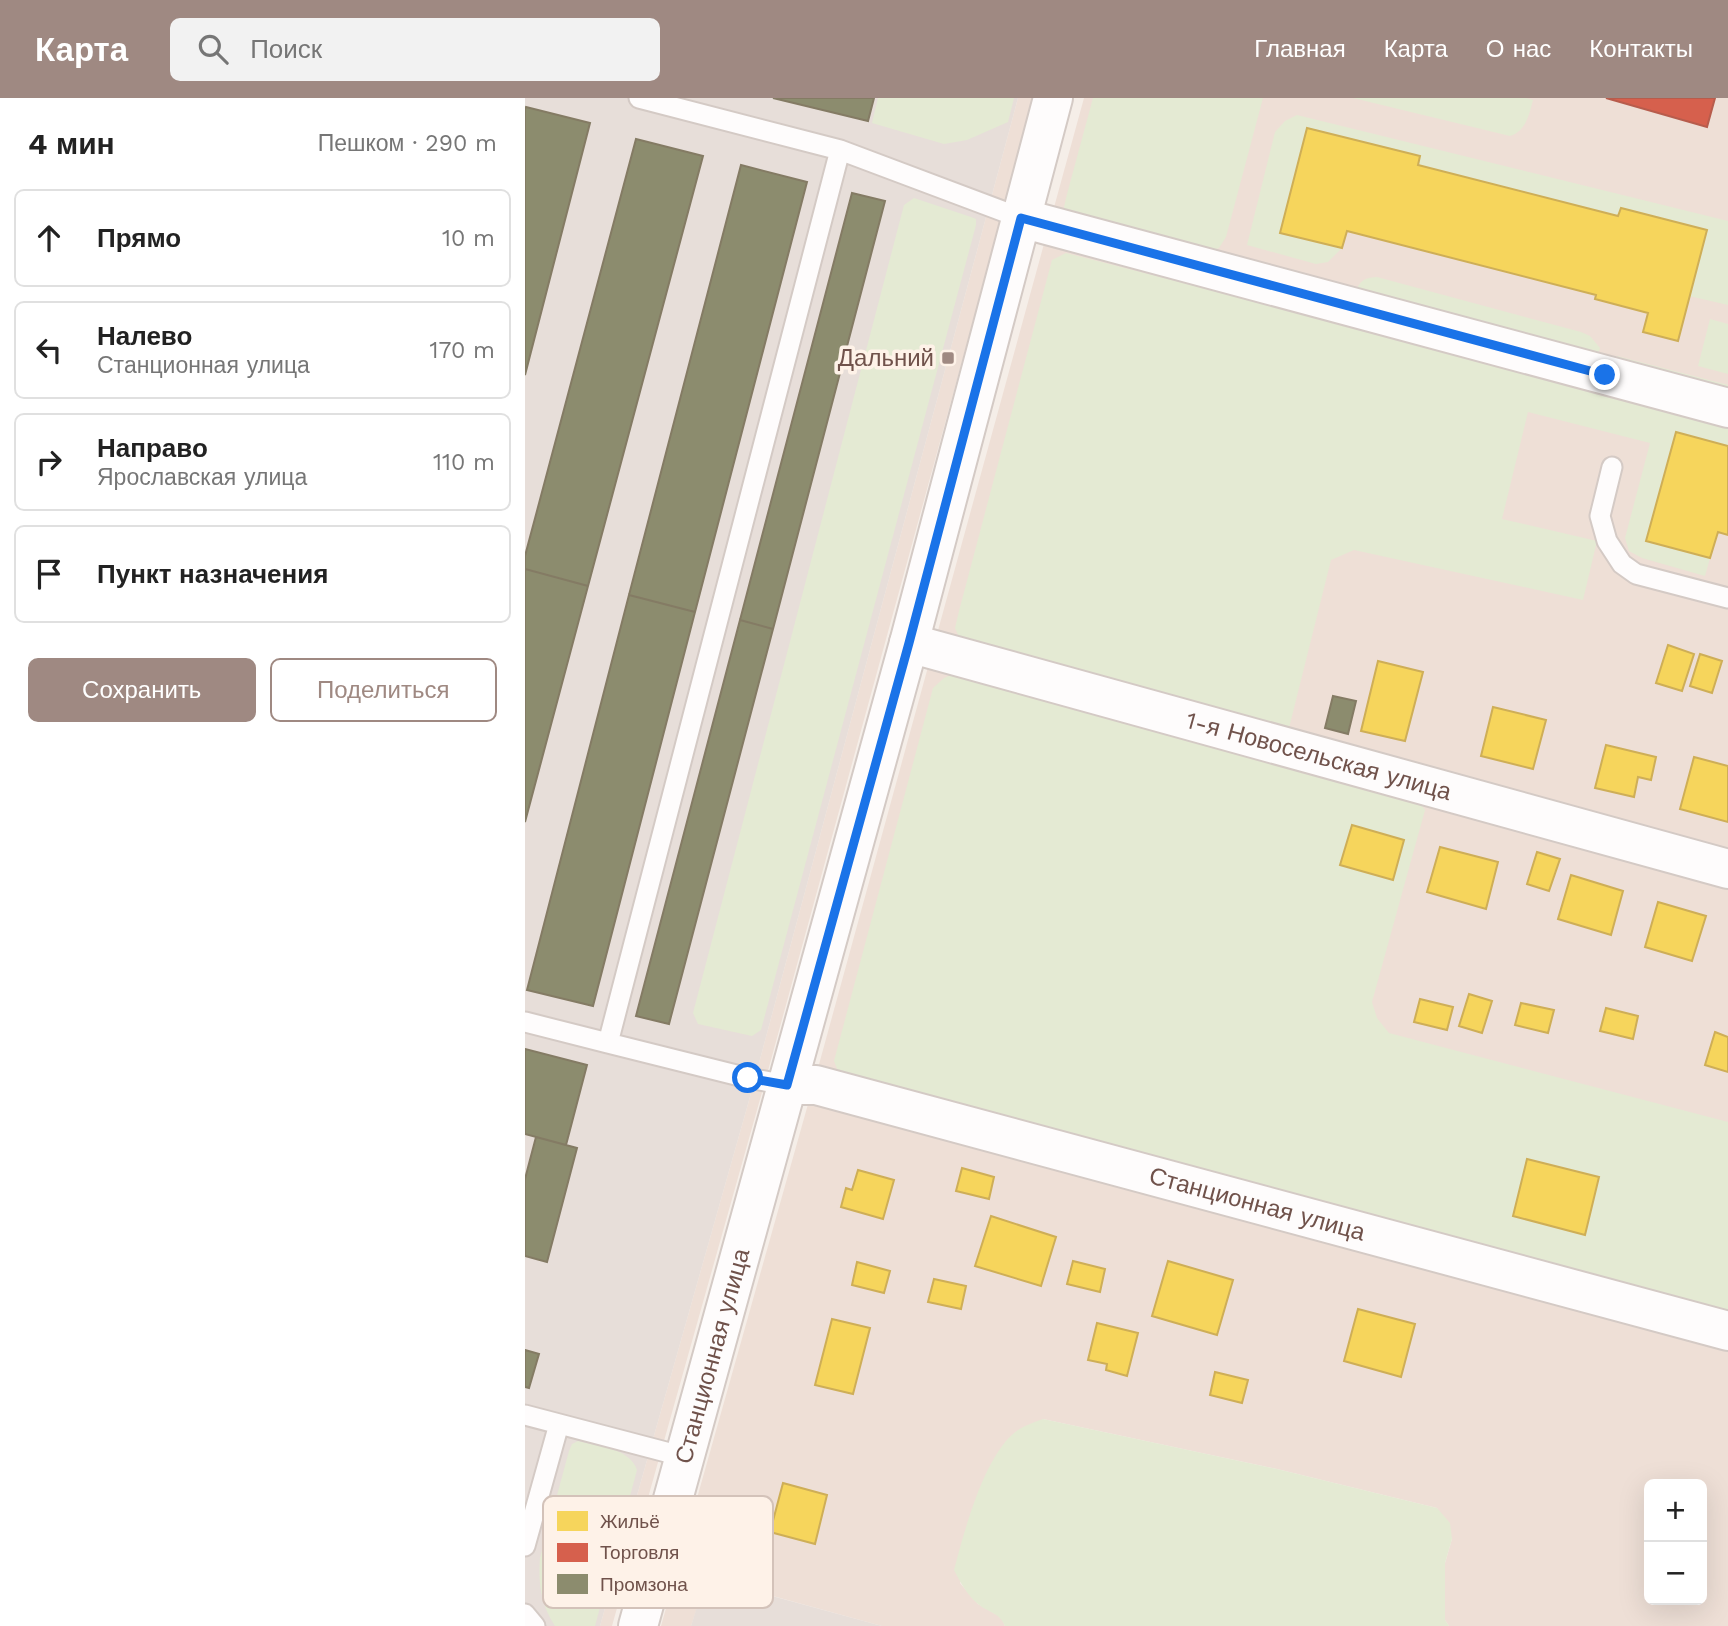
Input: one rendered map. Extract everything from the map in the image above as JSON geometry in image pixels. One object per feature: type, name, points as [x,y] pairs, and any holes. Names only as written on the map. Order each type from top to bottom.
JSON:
[{"type":"street","name":"Станционная улица","points":[[674,1496],[909,643],[1053,98]]},
{"type":"street","points":[[1021,218],[1728,408]]},
{"type":"street","name":"1-я Новосельская улица","points":[[909,643],[1728,869]]},
{"type":"street","name":"Станционная улица","points":[[787,1085],[814,1085],[1728,1331]]},
{"type":"street","name":"Станционная улица","points":[[638,1626],[643,1608]]},
{"type":"lane","points":[[639,98],[840,150],[1021,218]]},
{"type":"lane","points":[[608,1043],[840,150]]},
{"type":"lane","points":[[1612,467],[1599,516],[1607,541],[1622,564],[1636,574],[1728,598]]},
{"type":"lane","points":[[525,1022],[748,1078],[787,1085]]},
{"type":"lane","points":[[525,1415],[685,1457]]},
{"type":"lane","points":[[525,1546],[559,1424]]},
{"type":"lane","points":[[525,1614],[535,1626]]},
{"type":"shaded area","points":[[525,98],[1018,98],[748,1104],[637,1496],[543,1496],[543,1608],[605,1608],[600,1626],[525,1626]]},
{"type":"shaded area","points":[[1018,98],[1034,98],[766,1078],[649,1496],[637,1496],[748,1104]]},
{"type":"shaded area","points":[[1084,98],[1728,98],[1728,1626],[1449,1626],[1445,1620],[1445,1563],[1452,1539],[1437,1508],[1277,1469],[1043,1419],[960,1583],[978,1604],[1001,1617],[1005,1626],[882,1626],[773,1596],[773,1496],[698,1496]]},
{"type":"shaded area","points":[[773,1596],[882,1626],[691,1626],[697,1608],[773,1608]]},
{"type":"shaded area","points":[[605,1608],[617,1608],[612,1626],[600,1626]]},
{"type":"shaded area","points":[[666,1608],[697,1608],[691,1626],[661,1626]]},
{"type":"green space","points":[[878,98],[1014,98],[1008,122],[967,140],[944,144],[872,123]]},
{"type":"green space","points":[[1093,98],[1263,98],[1226,237],[1219,248],[1207,252],[1066,217],[1064,207]]},
{"type":"green space","points":[[1353,98],[1533,100],[1523,126],[1510,136]]},
{"type":"green space","points":[[1297,115],[1728,221],[1728,305],[1689,296],[1706,229],[1621,208],[1618,216],[1418,165],[1419,156],[1308,128],[1280,233],[1342,248],[1328,262],[1316,264],[1247,245],[1275,132],[1285,121]]},
{"type":"green space","points":[[914,198],[976,219],[976,225],[761,1030],[752,1036],[698,1024],[693,1013],[904,205]]},
{"type":"green space","points":[[1066,253],[1533,372],[1728,425],[1728,446],[1676,432],[1647,541],[1710,558],[1705,576],[1642,558],[1629,551],[1625,538],[1650,443],[1528,412],[1502,519],[1597,541],[1583,600],[1354,550],[1331,560],[1289,728],[962,644],[955,628],[1052,260]]},
{"type":"green space","points":[[1377,277],[1581,332],[1590,336],[1600,348],[1596,361],[1355,295],[1362,281]]},
{"type":"green space","points":[[1710,319],[1728,324],[1728,374],[1698,366]]},
{"type":"green space","points":[[1617,356],[1728,385],[1728,401],[1625,371]]},
{"type":"green space","points":[[958,672],[1419,802],[1425,810],[1372,1002],[1377,1018],[1389,1033],[1728,1122],[1728,1311],[846,1080],[839,1074],[834,1061],[933,688],[944,678]]},
{"type":"green space","points":[[1043,1419],[1277,1469],[1437,1508],[1450,1523],[1452,1539],[1445,1563],[1445,1620],[1449,1626],[1005,1626],[997,1615],[971,1597],[954,1570],[977,1494],[995,1456],[1018,1430]]},
{"type":"green space","points":[[578,1441],[620,1452],[627,1457],[637,1470],[630,1496],[557,1496],[572,1444]]},
{"type":"green space","points":[[543,1547],[543,1600],[541,1594],[540,1558]]},
{"type":"green space","points":[[600,1608],[595,1626],[555,1626],[546,1610]]},
{"type":"building: Жильё","points":[[1307,128],[1420,156],[1418,165],[1618,216],[1621,208],[1707,230],[1678,341],[1643,332],[1648,313],[1595,299],[1596,295],[1347,231],[1342,248],[1280,233]]},
{"type":"building: Жильё","points":[[1676,432],[1728,446],[1728,535],[1718,532],[1710,558],[1646,541]]},
{"type":"building: Жильё","points":[[1668,645],[1694,654],[1682,691],[1656,683]]},
{"type":"building: Жильё","points":[[1700,654],[1722,661],[1712,693],[1690,686]]},
{"type":"building: Жильё","points":[[1378,661],[1423,672],[1405,741],[1361,731]]},
{"type":"building: Жильё","points":[[1493,707],[1546,720],[1533,769],[1481,756]]},
{"type":"building: Жильё","points":[[1606,745],[1656,757],[1651,780],[1638,777],[1634,797],[1595,788]]},
{"type":"building: Жильё","points":[[1694,757],[1728,766],[1728,822],[1680,809]]},
{"type":"building: Жильё","points":[[1352,825],[1404,840],[1393,880],[1340,865]]},
{"type":"building: Жильё","points":[[1440,847],[1498,862],[1486,909],[1427,892]]},
{"type":"building: Жильё","points":[[1537,852],[1560,859],[1549,891],[1527,884]]},
{"type":"building: Жильё","points":[[1571,875],[1623,891],[1611,935],[1558,919]]},
{"type":"building: Жильё","points":[[1658,902],[1706,916],[1692,961],[1645,947]]},
{"type":"building: Жильё","points":[[1469,994],[1492,1001],[1482,1033],[1459,1026]]},
{"type":"building: Жильё","points":[[1420,999],[1453,1007],[1447,1030],[1414,1022]]},
{"type":"building: Жильё","points":[[1521,1003],[1554,1010],[1548,1033],[1515,1025]]},
{"type":"building: Жильё","points":[[1606,1008],[1638,1016],[1633,1039],[1600,1031]]},
{"type":"building: Жильё","points":[[1715,1032],[1728,1037],[1728,1072],[1705,1065]]},
{"type":"building: Жильё","points":[[1527,1159],[1599,1177],[1585,1235],[1513,1216]]},
{"type":"building: Жильё","points":[[962,1168],[994,1177],[989,1199],[956,1191]]},
{"type":"building: Жильё","points":[[858,1170],[894,1180],[883,1219],[841,1207],[846,1188],[852,1190]]},
{"type":"building: Жильё","points":[[991,1216],[1056,1237],[1041,1286],[975,1266]]},
{"type":"building: Жильё","points":[[1073,1261],[1105,1269],[1100,1292],[1067,1284]]},
{"type":"building: Жильё","points":[[1168,1261],[1233,1280],[1217,1335],[1152,1316]]},
{"type":"building: Жильё","points":[[857,1262],[890,1271],[884,1293],[852,1285]]},
{"type":"building: Жильё","points":[[934,1279],[966,1286],[961,1309],[928,1302]]},
{"type":"building: Жильё","points":[[1358,1309],[1415,1324],[1401,1377],[1344,1361]]},
{"type":"building: Жильё","points":[[832,1319],[870,1328],[853,1394],[815,1385]]},
{"type":"building: Жильё","points":[[1097,1323],[1138,1333],[1127,1376],[1106,1370],[1107,1364],[1088,1360]]},
{"type":"building: Жильё","points":[[1215,1372],[1248,1380],[1242,1403],[1210,1395]]},
{"type":"building: Жильё","points":[[783,1483],[827,1495],[815,1544],[773,1533],[773,1521]]},
{"type":"building: Торговля","points":[[1606,98],[1715,98],[1707,127]]},
{"type":"building: Промзона","points":[[773,98],[874,98],[868,121]]},
{"type":"building: Промзона","points":[[526,107],[590,123],[525,375],[525,109]]},
{"type":"building: Промзона","points":[[636,139],[703,156],[588,586],[525,569],[525,556]]},
{"type":"building: Промзона","points":[[741,165],[807,182],[695,612],[629,595]]},
{"type":"building: Промзона","points":[[852,193],[885,201],[773,629],[740,620]]},
{"type":"building: Промзона","points":[[525,569],[588,586],[525,822]]},
{"type":"building: Промзона","points":[[629,595],[695,612],[593,1006],[527,990]]},
{"type":"building: Промзона","points":[[740,620],[773,629],[669,1024],[636,1016]]},
{"type":"building: Промзона","points":[[1333,696],[1356,701],[1348,734],[1325,728]]},
{"type":"building: Промзона","points":[[525,1049],[587,1065],[566,1145],[525,1134]]},
{"type":"building: Промзона","points":[[536,1137],[577,1148],[547,1262],[525,1256],[525,1179]]},
{"type":"building: Промзона","points":[[525,1350],[539,1354],[529,1388],[525,1387]]},
{"type":"place","name":"Дальний","points":[[948,358]]},
{"type":"route","points":[[748,1078],[787,1085],[909,643],[1021,218],[1605,375]]}]
